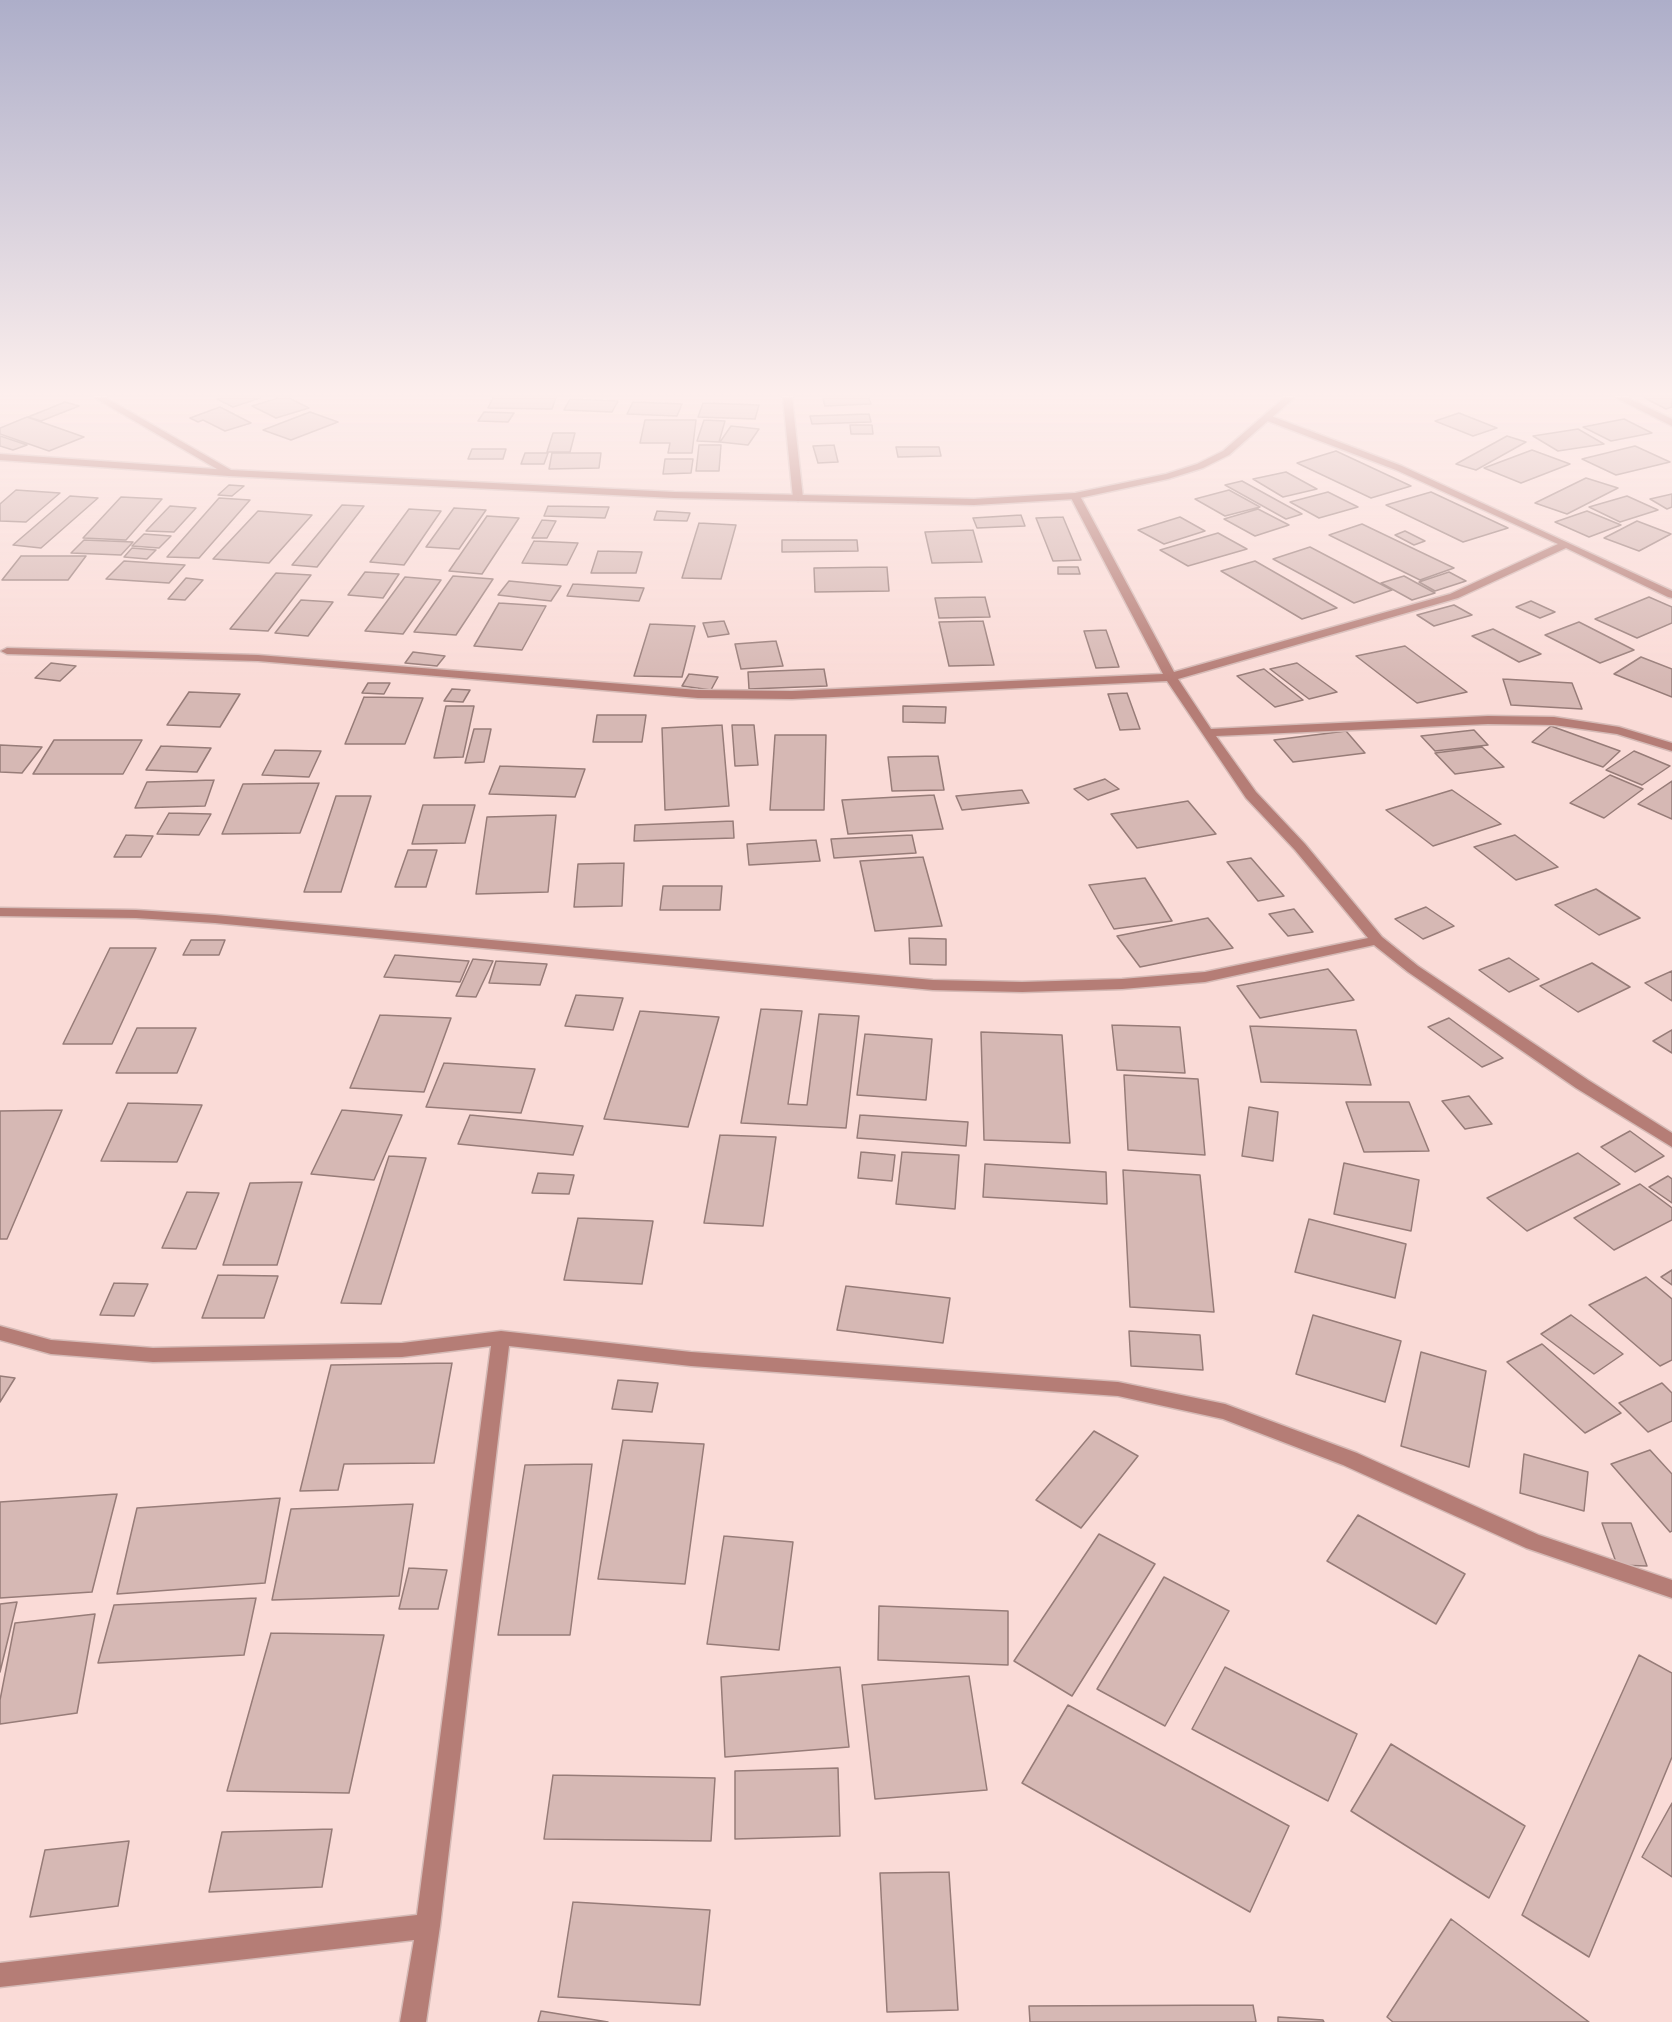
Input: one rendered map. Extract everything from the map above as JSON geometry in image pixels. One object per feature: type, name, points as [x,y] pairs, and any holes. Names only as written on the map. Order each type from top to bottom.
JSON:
[{"type":"street","points":[[621,492],[974,502],[1075,496],[1093,492]]},
{"type":"street","points":[[797,492],[798,498]]},
{"type":"street","points":[[1453,492],[1672,595]]},
{"type":"street","points":[[1075,496],[1171,677],[1207,733],[1251,795],[1300,847],[1377,940],[1413,969],[1582,1084],[1672,1141]]},
{"type":"street","points":[[7,651],[258,658],[698,694],[792,695],[1171,677],[1454,596],[1566,544]]},
{"type":"street","points":[[1207,733],[1488,720],[1554,721],[1619,731],[1672,747]]},
{"type":"street","points":[[0,912],[136,914],[215,919],[944,986],[1033,987],[1122,984],[1205,977],[1377,940]]},
{"type":"street","points":[[0,1334],[51,1347],[153,1355],[402,1350],[501,1338],[691,1359],[1118,1389],[1225,1412],[1350,1460],[1533,1542],[1672,1589]]},
{"type":"street","points":[[413,2022],[428,1926],[501,1338]]},
{"type":"street","points":[[0,1975],[428,1926]]},
{"type":"building","points":[[13,492],[60,493],[26,522],[0,521],[0,504]]},
{"type":"building","points":[[221,492],[236,492],[232,496],[218,495]]},
{"type":"building","points":[[1220,492],[1233,492],[1260,507],[1225,516],[1195,499]]},
{"type":"building","points":[[1238,492],[1263,492],[1302,514],[1286,519]]},
{"type":"building","points":[[1275,492],[1303,492],[1283,497]]},
{"type":"building","points":[[1329,492],[1358,507],[1319,518],[1290,502]]},
{"type":"building","points":[[1359,492],[1390,492],[1371,498]]},
{"type":"building","points":[[1432,492],[1508,528],[1463,542],[1386,505]]},
{"type":"building","points":[[1557,492],[1609,492],[1567,514],[1535,503]]},
{"type":"building","points":[[1672,494],[1672,507],[1667,509],[1650,499]]},
{"type":"building","points":[[70,496],[98,498],[41,548],[13,545]]},
{"type":"building","points":[[1627,496],[1658,510],[1620,522],[1589,507]]},
{"type":"building","points":[[121,497],[162,499],[126,540],[83,538]]},
{"type":"building","points":[[219,498],[250,500],[199,558],[167,557]]},
{"type":"building","points":[[342,505],[364,506],[317,567],[292,565]]},
{"type":"building","points":[[170,506],[196,508],[174,532],[146,531]]},
{"type":"building","points":[[548,506],[609,507],[605,518],[544,516]]},
{"type":"building","points":[[454,508],[486,510],[459,549],[426,547]]},
{"type":"building","points":[[409,509],[441,511],[404,565],[370,562]]},
{"type":"building","points":[[1258,509],[1289,525],[1255,536],[1224,519]]},
{"type":"building","points":[[258,511],[312,515],[269,563],[213,559]]},
{"type":"building","points":[[657,511],[690,513],[687,521],[654,520]]},
{"type":"building","points":[[1587,511],[1621,525],[1589,537],[1555,522]]},
{"type":"building","points":[[1021,515],[1025,526],[977,528],[973,518]]},
{"type":"building","points":[[487,516],[519,518],[482,574],[449,571]]},
{"type":"building","points":[[1063,517],[1081,560],[1053,561],[1036,518]]},
{"type":"building","points":[[1180,517],[1205,531],[1164,544],[1138,530]]},
{"type":"building","points":[[542,520],[556,521],[547,538],[532,538]]},
{"type":"building","points":[[1637,521],[1671,534],[1639,551],[1604,538]]},
{"type":"building","points":[[699,523],[736,525],[721,579],[682,578]]},
{"type":"building","points":[[1362,524],[1454,568],[1420,580],[1329,535]]},
{"type":"building","points":[[973,530],[982,562],[932,563],[925,532]]},
{"type":"building","points":[[1405,531],[1425,541],[1414,545],[1395,535]]},
{"type":"building","points":[[1218,533],[1247,549],[1188,566],[1160,550]]},
{"type":"building","points":[[144,534],[171,536],[159,548],[132,546]]},
{"type":"building","points":[[84,540],[133,542],[121,555],[71,553]]},
{"type":"building","points":[[782,540],[857,540],[858,551],[782,552]]},
{"type":"building","points":[[534,541],[578,543],[567,565],[522,563]]},
{"type":"building","points":[[1310,547],[1392,590],[1354,603],[1273,559]]},
{"type":"building","points":[[132,548],[156,550],[147,559],[124,557]]},
{"type":"building","points":[[598,551],[642,552],[636,573],[591,573]]},
{"type":"building","points":[[21,556],[86,556],[68,580],[2,580]]},
{"type":"building","points":[[124,561],[185,565],[169,583],[106,579]]},
{"type":"building","points":[[1255,561],[1337,608],[1302,619],[1221,571]]},
{"type":"building","points":[[887,567],[889,591],[815,592],[814,568]]},
{"type":"building","points":[[1058,567],[1078,567],[1080,574],[1058,574]]},
{"type":"building","points":[[365,572],[399,574],[383,598],[348,595]]},
{"type":"building","points":[[1449,572],[1466,581],[1435,591],[1419,582]]},
{"type":"building","points":[[276,573],[311,575],[268,631],[230,629]]},
{"type":"building","points":[[453,576],[493,579],[456,635],[414,632]]},
{"type":"building","points":[[1404,576],[1435,593],[1412,600],[1381,583]]},
{"type":"building","points":[[405,577],[441,580],[403,634],[365,631]]},
{"type":"building","points":[[186,578],[203,580],[185,600],[168,599]]},
{"type":"building","points":[[509,581],[561,586],[551,601],[498,595]]},
{"type":"building","points":[[573,584],[644,588],[639,601],[567,596]]},
{"type":"building","points":[[985,597],[990,617],[939,618],[935,598]]},
{"type":"building","points":[[1649,597],[1672,607],[1672,623],[1637,638],[1595,619]]},
{"type":"building","points":[[301,600],[333,602],[308,636],[275,633]]},
{"type":"building","points":[[1531,601],[1555,612],[1540,618],[1516,607]]},
{"type":"building","points":[[499,603],[546,606],[522,650],[474,646]]},
{"type":"building","points":[[1454,605],[1472,615],[1434,626],[1417,615]]},
{"type":"building","points":[[724,621],[729,634],[708,637],[703,623]]},
{"type":"building","points":[[983,621],[994,665],[949,666],[939,622]]},
{"type":"building","points":[[1579,622],[1634,650],[1600,663],[1545,635]]},
{"type":"building","points":[[650,624],[695,626],[682,677],[634,676]]},
{"type":"building","points":[[1493,629],[1541,654],[1519,662],[1472,636]]},
{"type":"building","points":[[1106,630],[1119,667],[1096,668],[1084,631]]},
{"type":"building","points":[[776,641],[783,666],[741,669],[735,644]]},
{"type":"building","points":[[1405,646],[1467,692],[1417,703],[1356,656]]},
{"type":"building","points":[[413,652],[445,656],[437,666],[405,663]]},
{"type":"building","points":[[1641,657],[1672,669],[1672,697],[1614,674]]},
{"type":"building","points":[[51,663],[76,666],[60,681],[35,678]]},
{"type":"building","points":[[1297,663],[1337,692],[1309,699],[1270,669]]},
{"type":"building","points":[[824,669],[827,686],[749,689],[748,672]]},
{"type":"building","points":[[1264,669],[1303,700],[1275,707],[1237,676]]},
{"type":"building","points":[[689,674],[718,677],[711,690],[682,686]]},
{"type":"building","points":[[1503,679],[1572,683],[1582,709],[1511,705]]},
{"type":"building","points":[[368,683],[390,683],[384,694],[362,693]]},
{"type":"building","points":[[452,689],[470,690],[463,702],[444,701]]},
{"type":"building","points":[[189,692],[240,694],[220,727],[167,725]]},
{"type":"building","points":[[1127,693],[1140,729],[1120,730],[1108,694]]},
{"type":"building","points":[[364,697],[423,698],[405,744],[345,744]]},
{"type":"building","points":[[446,706],[474,706],[463,757],[434,758]]},
{"type":"building","points":[[903,706],[946,707],[945,723],[903,722]]},
{"type":"building","points":[[597,715],[646,715],[642,742],[593,742]]},
{"type":"building","points":[[722,725],[729,806],[665,810],[662,728]]},
{"type":"building","points":[[732,725],[754,725],[758,765],[735,766]]},
{"type":"building","points":[[1551,726],[1620,751],[1603,767],[1532,742]]},
{"type":"building","points":[[474,729],[491,729],[484,762],[465,763]]},
{"type":"building","points":[[1474,730],[1488,745],[1435,751],[1421,736]]},
{"type":"building","points":[[1346,731],[1365,753],[1293,762],[1274,740]]},
{"type":"building","points":[[775,735],[826,735],[824,810],[770,810]]},
{"type":"building","points":[[54,740],[142,740],[123,774],[33,774]]},
{"type":"building","points":[[0,745],[42,747],[22,773],[0,772]]},
{"type":"building","points":[[161,746],[211,748],[197,772],[146,770]]},
{"type":"building","points":[[1482,747],[1504,767],[1455,774],[1435,753]]},
{"type":"building","points":[[275,750],[321,751],[309,777],[262,775]]},
{"type":"building","points":[[1634,751],[1670,766],[1642,785],[1606,770]]},
{"type":"building","points":[[938,756],[944,790],[892,791],[888,757]]},
{"type":"building","points":[[500,766],[585,769],[575,797],[489,794]]},
{"type":"building","points":[[1610,775],[1643,789],[1604,818],[1570,803]]},
{"type":"building","points":[[1105,779],[1119,789],[1088,800],[1074,789]]},
{"type":"building","points":[[214,780],[205,806],[135,808],[147,782]]},
{"type":"building","points":[[1672,781],[1672,819],[1638,804]]},
{"type":"building","points":[[319,783],[300,833],[222,834],[243,784]]},
{"type":"building","points":[[1022,790],[1029,803],[962,810],[956,796]]},
{"type":"building","points":[[1452,790],[1501,824],[1433,846],[1386,810]]},
{"type":"building","points":[[934,795],[943,829],[848,834],[842,800]]},
{"type":"building","points":[[336,796],[371,796],[341,892],[304,892]]},
{"type":"building","points":[[1188,801],[1216,834],[1137,848],[1111,814]]},
{"type":"building","points":[[423,805],[475,805],[465,843],[412,844]]},
{"type":"building","points":[[169,813],[211,814],[199,835],[157,834]]},
{"type":"building","points":[[556,815],[548,892],[476,894],[487,817]]},
{"type":"building","points":[[733,821],[734,838],[634,841],[635,825]]},
{"type":"building","points":[[126,835],[153,836],[141,857],[114,857]]},
{"type":"building","points":[[912,835],[916,853],[834,858],[831,839]]},
{"type":"building","points":[[1515,835],[1558,867],[1516,880],[1474,847]]},
{"type":"building","points":[[816,840],[820,861],[749,865],[747,844]]},
{"type":"building","points":[[408,850],[437,850],[426,887],[395,887]]},
{"type":"building","points":[[923,857],[942,926],[875,931],[860,861]]},
{"type":"building","points":[[1251,858],[1284,896],[1258,901],[1227,862]]},
{"type":"building","points":[[624,863],[622,906],[574,907],[578,864]]},
{"type":"building","points":[[1145,878],[1172,921],[1114,929],[1089,885]]},
{"type":"building","points":[[663,886],[722,886],[720,910],[660,910]]},
{"type":"building","points":[[1596,889],[1640,918],[1599,935],[1555,905]]},
{"type":"building","points":[[1426,907],[1454,926],[1423,939],[1395,919]]},
{"type":"building","points":[[1294,909],[1313,932],[1288,936],[1269,914]]},
{"type":"building","points":[[1208,918],[1233,948],[1140,967],[1117,936]]},
{"type":"building","points":[[909,938],[946,939],[946,965],[910,964]]},
{"type":"building","points":[[191,940],[225,940],[219,955],[183,955]]},
{"type":"building","points":[[110,948],[156,948],[112,1044],[63,1044]]},
{"type":"building","points":[[395,955],[469,961],[460,982],[384,977]]},
{"type":"building","points":[[1509,958],[1539,979],[1509,992],[1479,970]]},
{"type":"building","points":[[473,959],[493,961],[476,997],[456,996]]},
{"type":"building","points":[[496,961],[547,964],[540,985],[489,983]]},
{"type":"building","points":[[1592,963],[1630,987],[1578,1012],[1540,986]]},
{"type":"building","points":[[1328,969],[1354,1000],[1260,1018],[1237,986]]},
{"type":"building","points":[[1672,971],[1672,1001],[1645,983]]},
{"type":"building","points":[[576,995],[623,998],[613,1030],[565,1026]]},
{"type":"building","points":[[761,1009],[802,1011],[788,1104],[807,1105],[819,1014],[859,1016],[846,1128],[741,1123]]},
{"type":"building","points":[[640,1011],[719,1017],[688,1127],[604,1119]]},
{"type":"building","points":[[380,1015],[451,1018],[424,1092],[350,1088]]},
{"type":"building","points":[[1449,1018],[1503,1058],[1482,1067],[1428,1027]]},
{"type":"building","points":[[1112,1025],[1180,1027],[1185,1073],[1117,1070]]},
{"type":"building","points":[[1250,1026],[1356,1030],[1371,1085],[1261,1082]]},
{"type":"building","points":[[137,1028],[196,1028],[177,1073],[116,1073]]},
{"type":"building","points":[[1672,1030],[1672,1053],[1653,1041]]},
{"type":"building","points":[[981,1032],[1062,1035],[1070,1143],[984,1140]]},
{"type":"building","points":[[865,1034],[932,1039],[926,1100],[857,1095]]},
{"type":"building","points":[[444,1063],[535,1069],[521,1113],[426,1107]]},
{"type":"building","points":[[1124,1075],[1198,1079],[1205,1155],[1128,1150]]},
{"type":"building","points":[[1469,1096],[1492,1124],[1465,1129],[1442,1101]]},
{"type":"building","points":[[1346,1102],[1409,1102],[1429,1151],[1364,1152]]},
{"type":"building","points":[[128,1103],[202,1105],[177,1162],[101,1161]]},
{"type":"building","points":[[1249,1107],[1278,1112],[1273,1161],[1242,1156]]},
{"type":"building","points":[[62,1110],[7,1239],[0,1239],[0,1111]]},
{"type":"building","points":[[342,1110],[402,1115],[374,1180],[311,1174]]},
{"type":"building","points":[[470,1115],[583,1126],[573,1155],[458,1144]]},
{"type":"building","points":[[860,1115],[968,1122],[966,1146],[857,1138]]},
{"type":"building","points":[[1630,1131],[1664,1156],[1635,1172],[1601,1147]]},
{"type":"building","points":[[720,1135],[776,1137],[763,1226],[704,1223]]},
{"type":"building","points":[[861,1152],[895,1155],[892,1181],[858,1178]]},
{"type":"building","points":[[902,1152],[959,1155],[955,1209],[896,1204]]},
{"type":"building","points":[[1578,1153],[1620,1184],[1527,1231],[1487,1198]]},
{"type":"building","points":[[389,1156],[426,1158],[381,1304],[341,1303]]},
{"type":"building","points":[[1344,1163],[1419,1180],[1411,1231],[1334,1214]]},
{"type":"building","points":[[985,1164],[1106,1172],[1107,1204],[983,1197]]},
{"type":"building","points":[[1123,1170],[1200,1175],[1214,1312],[1130,1307]]},
{"type":"building","points":[[538,1173],[574,1175],[569,1194],[532,1193]]},
{"type":"building","points":[[1668,1176],[1672,1179],[1672,1203],[1649,1187]]},
{"type":"building","points":[[302,1182],[277,1265],[223,1265],[250,1183]]},
{"type":"building","points":[[1640,1184],[1672,1208],[1672,1220],[1614,1250],[1574,1218]]},
{"type":"building","points":[[187,1192],[219,1193],[196,1249],[162,1248]]},
{"type":"building","points":[[578,1218],[653,1221],[642,1284],[564,1280]]},
{"type":"building","points":[[1309,1219],[1406,1244],[1395,1298],[1295,1272]]},
{"type":"building","points":[[1672,1270],[1672,1285],[1661,1277]]},
{"type":"building","points":[[218,1275],[278,1276],[264,1318],[202,1318]]},
{"type":"building","points":[[1646,1277],[1672,1299],[1672,1360],[1660,1366],[1589,1305]]},
{"type":"building","points":[[114,1283],[148,1284],[134,1316],[100,1315]]},
{"type":"building","points":[[846,1286],[950,1298],[943,1343],[837,1330]]},
{"type":"building","points":[[1313,1315],[1401,1341],[1385,1402],[1296,1374]]},
{"type":"building","points":[[1571,1315],[1623,1354],[1594,1374],[1541,1334]]},
{"type":"building","points":[[1129,1331],[1200,1335],[1203,1370],[1131,1366]]},
{"type":"building","points":[[1542,1344],[1621,1413],[1585,1433],[1507,1362]]},
{"type":"building","points":[[1421,1352],[1486,1371],[1469,1467],[1401,1446]]},
{"type":"building","points":[[452,1363],[434,1463],[344,1464],[338,1490],[300,1491],[331,1365]]},
{"type":"building","points":[[0,1376],[15,1378],[0,1402]]},
{"type":"building","points":[[618,1380],[658,1383],[652,1412],[612,1409]]},
{"type":"building","points":[[1662,1383],[1672,1393],[1672,1421],[1648,1432],[1619,1403]]},
{"type":"building","points":[[1094,1431],[1138,1456],[1081,1528],[1036,1500]]},
{"type":"building","points":[[623,1440],[704,1444],[685,1584],[598,1579]]},
{"type":"building","points":[[1650,1450],[1672,1474],[1672,1531],[1670,1532],[1611,1464]]},
{"type":"building","points":[[1524,1454],[1588,1472],[1584,1511],[1520,1493]]},
{"type":"building","points":[[592,1464],[570,1635],[498,1635],[525,1465]]},
{"type":"building","points":[[117,1494],[92,1592],[0,1598],[0,1502]]},
{"type":"building","points":[[280,1498],[265,1583],[117,1594],[137,1508]]},
{"type":"building","points":[[413,1504],[399,1596],[272,1600],[291,1509]]},
{"type":"building","points":[[1358,1515],[1465,1574],[1436,1624],[1327,1561]]},
{"type":"building","points":[[1602,1523],[1631,1523],[1647,1566],[1617,1565]]},
{"type":"building","points":[[1099,1534],[1155,1564],[1072,1696],[1014,1661]]},
{"type":"building","points":[[724,1536],[793,1542],[779,1650],[707,1644]]},
{"type":"building","points":[[409,1568],[447,1570],[438,1609],[399,1609]]},
{"type":"building","points":[[1164,1577],[1229,1611],[1165,1726],[1097,1689]]},
{"type":"building","points":[[256,1598],[244,1655],[98,1663],[114,1605]]},
{"type":"building","points":[[17,1602],[0,1672],[0,1604]]},
{"type":"building","points":[[879,1606],[1008,1611],[1008,1665],[878,1660]]},
{"type":"building","points":[[95,1614],[77,1713],[0,1724],[0,1700],[15,1623]]},
{"type":"building","points":[[271,1633],[384,1635],[349,1793],[227,1791]]},
{"type":"building","points":[[1639,1655],[1672,1673],[1672,1757],[1589,1957],[1522,1915]]},
{"type":"building","points":[[840,1667],[849,1747],[725,1757],[721,1677]]},
{"type":"building","points":[[1225,1667],[1357,1734],[1328,1801],[1192,1729]]},
{"type":"building","points":[[969,1676],[987,1790],[875,1799],[862,1685]]},
{"type":"building","points":[[1068,1705],[1289,1826],[1250,1912],[1022,1783]]},
{"type":"building","points":[[1391,1744],[1525,1826],[1489,1898],[1351,1811]]},
{"type":"building","points":[[838,1768],[840,1836],[735,1839],[735,1771]]},
{"type":"building","points":[[553,1775],[715,1778],[711,1841],[544,1839]]},
{"type":"building","points":[[1672,1803],[1672,1877],[1642,1857]]},
{"type":"building","points":[[332,1829],[322,1887],[209,1892],[222,1832]]},
{"type":"building","points":[[129,1841],[118,1906],[30,1917],[45,1850]]},
{"type":"building","points":[[949,1872],[958,2010],[887,2012],[880,1873]]},
{"type":"building","points":[[573,1902],[710,1910],[700,2005],[558,1997]]},
{"type":"building","points":[[1451,1919],[1589,2022],[1393,2022],[1387,2017]]},
{"type":"building","points":[[1253,2005],[1256,2022],[1030,2022],[1029,2006]]},
{"type":"building","points":[[541,2011],[608,2022],[538,2022]]},
{"type":"building","points":[[1278,2017],[1323,2020],[1324,2022],[1278,2022]]}]
